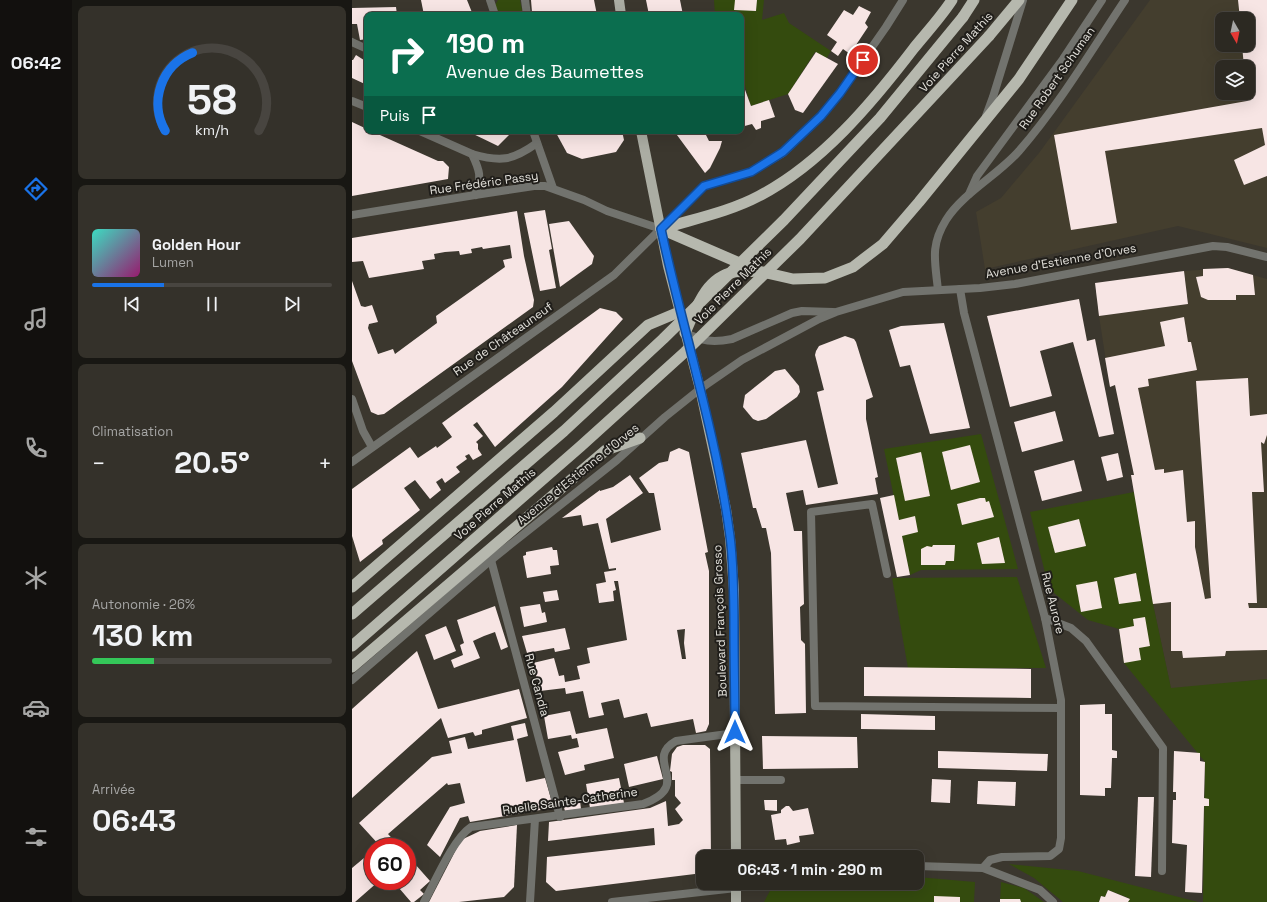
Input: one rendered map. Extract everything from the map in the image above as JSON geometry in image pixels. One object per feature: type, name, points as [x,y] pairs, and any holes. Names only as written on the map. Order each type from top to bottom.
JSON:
[{"type":"highway","points":[[661,229],[728,209],[758,197],[789,179],[810,163],[830,145],[890,79],[952,0]]},
{"type":"highway","name":"Voie Pierre Mathis","points":[[352,614],[564,430],[663,339],[784,220],[874,124],[962,17],[974,0]]},
{"type":"highway","name":"Voie Pierre Mathis","points":[[352,646],[563,462],[685,352],[800,239],[989,36],[1019,0]]},
{"type":"highway","points":[[661,229],[758,271],[793,279],[808,280],[825,278],[853,267],[883,244],[982,126],[1019,79],[1072,0]]},
{"type":"highway","points":[[685,333],[707,288],[718,278],[734,272],[758,271]]},
{"type":"highway","points":[[352,587],[554,412],[648,325],[679,312]]},
{"type":"highway","points":[[352,667],[606,450],[640,438]]},
{"type":"main road","points":[[619,0],[621,12]]},
{"type":"main road","name":"Boulevard François Grosso","points":[[642,134],[679,312],[700,389],[726,509],[730,538],[734,590],[736,850]]},
{"type":"main road","points":[[736,902],[737,890]]},
{"type":"street","points":[[490,0],[494,12]]},
{"type":"street","points":[[525,0],[527,12]]},
{"type":"street","name":"Rue de Châteauneuf","points":[[352,462],[614,275],[704,186],[751,172],[783,152],[801,136],[840,93],[903,0]]},
{"type":"street","points":[[982,126],[993,97],[1023,0]]},
{"type":"street","name":"Rue Robert Schuman","points":[[968,196],[977,176],[1063,59],[1102,0]]},
{"type":"street","name":"Rue Robert Schuman","points":[[938,290],[934,245],[947,219],[968,196],[1009,162],[1043,123],[1125,0]]},
{"type":"street","points":[[352,42],[364,48]]},
{"type":"street","points":[[352,101],[364,106]]},
{"type":"street","points":[[427,134],[472,154],[491,159],[507,160],[518,156],[537,144]]},
{"type":"street","points":[[534,134],[553,188]]},
{"type":"street","points":[[472,154],[480,174],[480,184],[475,195]]},
{"type":"street","name":"Rue Frédéric Passy","points":[[352,215],[534,186],[553,188],[607,211],[661,229]]},
{"type":"street","name":"Avenue d'Estienne d'Orves","points":[[352,680],[491,560],[617,460],[640,438],[700,389],[742,360],[836,312],[903,292],[960,289],[1022,282],[1213,246],[1227,247],[1267,257]]},
{"type":"street","name":"Rue Aurore","points":[[960,289],[964,314],[1045,618],[1061,708],[1062,838],[1058,849],[1050,856],[1002,857],[990,860],[983,868]]},
{"type":"street","name":"Avenue d'Estienne d'Orves","points":[[685,333],[704,341],[722,341],[732,339],[792,313],[802,311],[836,312]]},
{"type":"street","points":[[352,399],[363,431],[372,447]]},
{"type":"street","points":[[887,574],[872,504],[810,512],[815,706],[1061,708]]},
{"type":"street","name":"Rue Candia","points":[[491,560],[560,816]]},
{"type":"street","points":[[1045,618],[1071,628],[1086,641],[1163,748],[1162,871]]},
{"type":"street","name":"Ruelle Sainte-Catherine","points":[[424,902],[464,832],[471,827],[642,804],[654,800],[662,795],[667,786],[664,754],[668,746],[676,741],[735,732]]},
{"type":"street","points":[[735,780],[781,780]]},
{"type":"street","points":[[530,902],[535,819]]},
{"type":"street","points":[[924,866],[983,868],[1040,890],[1053,902]]},
{"type":"street","points":[[612,902],[701,890]]},
{"type":"shaded area","points":[[1150,0],[1267,0],[1267,248],[1178,226],[985,269],[976,212],[1001,198],[1039,153]]},
{"type":"shaded area","points":[[1228,268],[1267,279],[1267,679],[1171,689],[1153,604],[1131,475],[1134,475],[1115,385],[1110,387],[1099,316],[1188,304],[1184,271]]},
{"type":"green space","points":[[498,0],[520,0],[522,12],[498,12],[495,5]]},
{"type":"green space","points":[[714,0],[764,0],[762,20],[784,13],[789,23],[831,51],[826,59],[815,52],[788,94],[751,106],[744,82],[744,12],[715,12]]},
{"type":"green space","points":[[981,434],[1018,569],[921,570],[910,575],[884,449]]},
{"type":"green space","points":[[1134,492],[1153,604],[1171,688],[1267,679],[1267,902],[1203,902],[1205,762],[1124,663],[1119,629],[1088,620],[1049,589],[1030,512]]},
{"type":"green space","points":[[1017,577],[1046,668],[908,668],[892,578]]},
{"type":"green space","points":[[1009,864],[1078,871],[1198,902],[1128,902],[1129,898],[1108,890],[1105,897],[1101,896],[1099,902],[1063,902],[1034,878]]},
{"type":"green space","points":[[924,878],[975,882],[974,902],[764,902],[770,890],[924,890]]},
{"type":"green space","points":[[1001,882],[1024,888],[1044,902],[1000,902]]},
{"type":"building","points":[[421,0],[467,0],[472,12],[423,12]]},
{"type":"building","points":[[531,0],[594,0],[596,12],[545,11],[532,12]]},
{"type":"building","points":[[646,0],[680,0],[682,12],[648,12]]},
{"type":"building","points":[[735,0],[757,0],[756,11],[734,10]]},
{"type":"building","points":[[1238,0],[1267,0],[1267,176],[1244,185],[1234,160],[1265,145],[1262,128],[1105,151],[1117,223],[1071,230],[1054,135],[1247,100],[1255,100],[1255,60],[1243,60],[1243,52],[1255,52],[1255,12],[1239,12]]},
{"type":"building","points":[[859,6],[871,12],[865,23],[868,27],[850,54],[843,49],[838,56],[831,51],[837,42],[827,35],[844,10],[853,15]]},
{"type":"building","points":[[396,7],[397,12],[364,12],[364,39],[360,40],[357,24],[352,24],[352,8]]},
{"type":"building","points":[[816,52],[838,64],[803,113],[795,110],[788,94]]},
{"type":"building","points":[[356,55],[364,60],[364,84],[352,78],[353,60]]},
{"type":"building","points":[[744,87],[751,106],[769,100],[775,117],[761,121],[761,128],[756,130],[752,124],[744,126]]},
{"type":"building","points":[[352,122],[364,128],[364,134],[378,134],[438,161],[443,161],[449,167],[448,179],[352,196]]},
{"type":"building","points":[[473,134],[510,134],[498,146]]},
{"type":"building","points":[[557,134],[623,134],[624,140],[616,152],[582,159],[567,153]]},
{"type":"building","points":[[676,134],[706,134],[709,141],[722,141],[710,168],[705,173]]},
{"type":"building","points":[[545,210],[552,249],[549,250],[556,288],[540,291],[524,213]]},
{"type":"building","points":[[517,211],[524,256],[534,300],[533,307],[384,414],[378,415],[371,412],[352,361],[352,281],[361,306],[365,307],[372,305],[378,322],[369,324],[368,328],[378,354],[393,349],[395,354],[437,323],[436,316],[505,267],[503,260],[512,258],[510,245],[483,249],[482,247],[471,249],[472,253],[460,255],[459,251],[445,252],[434,254],[435,259],[422,261],[424,269],[369,278],[363,261],[352,262],[352,238]]},
{"type":"building","points":[[569,221],[594,256],[592,264],[560,287],[549,224]]},
{"type":"building","points":[[1228,268],[1253,275],[1255,295],[1236,295],[1236,300],[1208,300],[1201,297],[1196,277],[1203,276],[1203,269]]},
{"type":"building","points":[[1184,271],[1188,304],[1099,316],[1095,283]]},
{"type":"building","points":[[1079,299],[1087,341],[1095,339],[1114,434],[1099,437],[1073,342],[1040,351],[1052,396],[1010,407],[987,316]]},
{"type":"building","points":[[600,308],[616,312],[623,319],[562,387],[495,447],[477,422],[473,425],[483,436],[476,442],[482,455],[473,460],[469,454],[465,456],[467,459],[456,467],[460,472],[445,483],[442,478],[436,482],[441,490],[430,499],[415,480],[404,488],[420,510],[382,540],[383,544],[360,562],[352,536],[352,489],[410,447],[418,458],[436,446],[437,448],[452,437],[442,423]]},
{"type":"building","points":[[1184,317],[1188,342],[1191,342],[1197,370],[1148,379],[1149,386],[1138,388],[1155,470],[1164,469],[1164,473],[1183,470],[1187,522],[1195,521],[1195,547],[1205,599],[1211,598],[1196,381],[1248,378],[1250,416],[1267,414],[1267,435],[1264,444],[1261,442],[1264,492],[1252,492],[1257,603],[1248,603],[1249,608],[1267,608],[1267,650],[1226,651],[1225,656],[1183,658],[1182,651],[1171,651],[1171,602],[1153,604],[1131,475],[1134,475],[1115,385],[1110,387],[1105,358],[1165,346],[1160,322]]},
{"type":"building","points":[[944,323],[970,428],[930,434],[910,365],[900,367],[889,330],[901,326]]},
{"type":"building","points":[[845,336],[854,339],[856,342],[873,397],[866,400],[866,419],[878,477],[875,478],[878,494],[806,505],[803,490],[786,493],[794,531],[802,531],[804,604],[800,607],[801,640],[805,644],[806,713],[775,714],[771,553],[766,528],[762,528],[756,508],[753,508],[741,453],[806,440],[818,488],[838,484],[817,392],[824,390],[815,355],[819,346]]},
{"type":"building","points":[[785,369],[799,386],[800,392],[797,397],[766,419],[758,421],[753,419],[743,407],[745,395],[775,371]]},
{"type":"building","points":[[1055,411],[1063,441],[1022,452],[1014,422]]},
{"type":"building","points":[[970,445],[980,482],[951,490],[942,452]]},
{"type":"building","points":[[679,448],[689,452],[708,552],[705,553],[709,571],[709,724],[706,731],[696,733],[693,719],[651,727],[647,713],[624,718],[619,699],[601,703],[604,715],[589,718],[583,691],[566,694],[565,688],[540,691],[533,663],[554,658],[559,676],[564,675],[565,682],[580,679],[577,666],[590,663],[587,648],[627,640],[618,581],[614,581],[616,590],[613,591],[614,601],[599,603],[596,584],[606,582],[604,572],[616,570],[616,568],[609,569],[598,523],[583,526],[581,515],[562,518],[600,490],[613,487],[630,475],[643,493],[606,519],[611,543],[661,530],[654,493],[649,493],[639,478],[659,463],[668,461],[670,452]],"holes":[[[685,629],[684,643],[686,659],[682,659],[677,630]]]},
{"type":"building","points":[[921,452],[930,496],[905,501],[896,458]]},
{"type":"building","points":[[1118,453],[1123,477],[1107,481],[1101,457]]},
{"type":"building","points":[[1074,460],[1082,491],[1042,501],[1034,471]]},
{"type":"building","points":[[894,495],[899,520],[915,516],[918,532],[902,536],[910,575],[897,577],[880,498]]},
{"type":"building","points":[[985,498],[986,502],[989,501],[994,517],[962,525],[957,504]]},
{"type":"building","points":[[1079,519],[1086,546],[1055,553],[1048,527]]},
{"type":"building","points":[[999,537],[1005,563],[982,564],[977,543]]},
{"type":"building","points":[[933,545],[955,545],[954,561],[946,561],[945,565],[921,565],[921,549],[927,546],[932,547]]},
{"type":"building","points":[[552,547],[553,550],[557,550],[559,565],[550,566],[551,574],[527,578],[523,556],[526,555],[526,552]]},
{"type":"building","points":[[1136,573],[1141,601],[1119,604],[1114,578]]},
{"type":"building","points":[[1097,581],[1102,608],[1081,612],[1076,585]]},
{"type":"building","points":[[557,590],[559,600],[545,602],[543,592]]},
{"type":"building","points":[[540,604],[542,613],[545,612],[547,622],[524,627],[520,607]]},
{"type":"building","points":[[495,606],[508,647],[501,650],[495,632],[484,636],[473,641],[480,658],[454,668],[451,660],[463,655],[460,645],[464,643],[457,620]]},
{"type":"building","points":[[1145,617],[1150,646],[1139,648],[1141,660],[1124,663],[1119,629],[1134,626],[1133,619]]},
{"type":"building","points":[[446,626],[456,651],[434,660],[425,635]]},
{"type":"building","points":[[565,628],[570,649],[555,652],[554,648],[527,653],[522,636]]},
{"type":"building","points":[[417,651],[438,709],[519,689],[527,718],[482,730],[482,734],[475,736],[473,732],[448,738],[441,718],[352,798],[352,709]]},
{"type":"building","points":[[864,667],[1031,669],[1031,698],[864,696]]},
{"type":"building","points":[[1105,704],[1105,714],[1112,714],[1112,750],[1117,751],[1117,758],[1112,758],[1111,788],[1105,788],[1105,796],[1080,795],[1080,705]]},
{"type":"building","points":[[570,711],[576,734],[607,728],[614,758],[584,765],[585,770],[565,775],[558,752],[579,747],[577,738],[572,739],[571,735],[548,739],[544,716]]},
{"type":"building","points":[[861,714],[935,716],[935,730],[861,729]]},
{"type":"building","points":[[525,723],[528,736],[517,739],[526,782],[545,778],[553,806],[552,808],[470,822],[468,816],[460,818],[440,857],[427,845],[450,807],[465,803],[460,783],[448,785],[447,783],[388,834],[392,838],[373,838],[359,823],[432,757],[452,753],[449,741],[465,737],[468,749],[514,740],[511,726]]},
{"type":"building","points":[[762,736],[857,737],[858,768],[763,769]]},
{"type":"building","points":[[683,745],[705,745],[710,749],[711,850],[696,850],[696,874],[556,891],[546,882],[547,857],[655,845],[654,828],[548,841],[549,822],[650,808],[666,801],[668,826],[679,824],[683,820],[675,809],[681,803],[675,796],[675,780],[672,780],[672,772],[670,771],[672,754],[677,747]]},
{"type":"building","points":[[938,751],[1048,754],[1047,771],[938,768]]},
{"type":"building","points":[[1174,751],[1200,753],[1200,761],[1205,762],[1204,798],[1209,799],[1209,806],[1204,806],[1202,893],[1185,892],[1187,845],[1172,843],[1173,800],[1176,800],[1176,792],[1173,792]]},
{"type":"building","points":[[657,756],[663,779],[629,787],[624,764]]},
{"type":"building","points":[[619,778],[624,803],[590,808],[586,784]]},
{"type":"building","points":[[932,779],[951,780],[950,803],[931,802]]},
{"type":"building","points":[[978,781],[1016,782],[1015,806],[977,804]]},
{"type":"building","points":[[1138,797],[1154,797],[1151,877],[1135,876]]},
{"type":"building","points":[[764,800],[777,800],[777,811],[765,810]]},
{"type":"building","points":[[562,801],[580,801],[581,809],[565,811]]},
{"type":"building","points":[[786,806],[789,806],[793,811],[808,808],[814,834],[799,836],[800,842],[787,845],[786,839],[775,840],[771,815],[781,813],[781,810]]},
{"type":"building","points":[[517,825],[514,887],[504,897],[459,902],[429,902],[461,840],[480,831]]},
{"type":"building","points":[[364,858],[364,890],[369,890],[355,902],[352,902],[352,868]]},
{"type":"building","points":[[416,865],[430,881],[420,890],[424,894],[414,902],[411,902],[401,890],[416,890]]},
{"type":"building","points":[[1108,890],[1130,899],[1128,902],[1099,902],[1101,896],[1105,897]]},
{"type":"building","points":[[934,896],[960,897],[960,902],[934,902]]},
{"type":"building","points":[[1000,899],[1020,899],[1021,902],[1000,902]]},
{"type":"route","points":[[735,732],[734,590],[726,509],[700,389],[668,266],[661,229],[704,186],[733,179],[751,172],[783,152],[821,116],[840,93],[863,60]]}]
